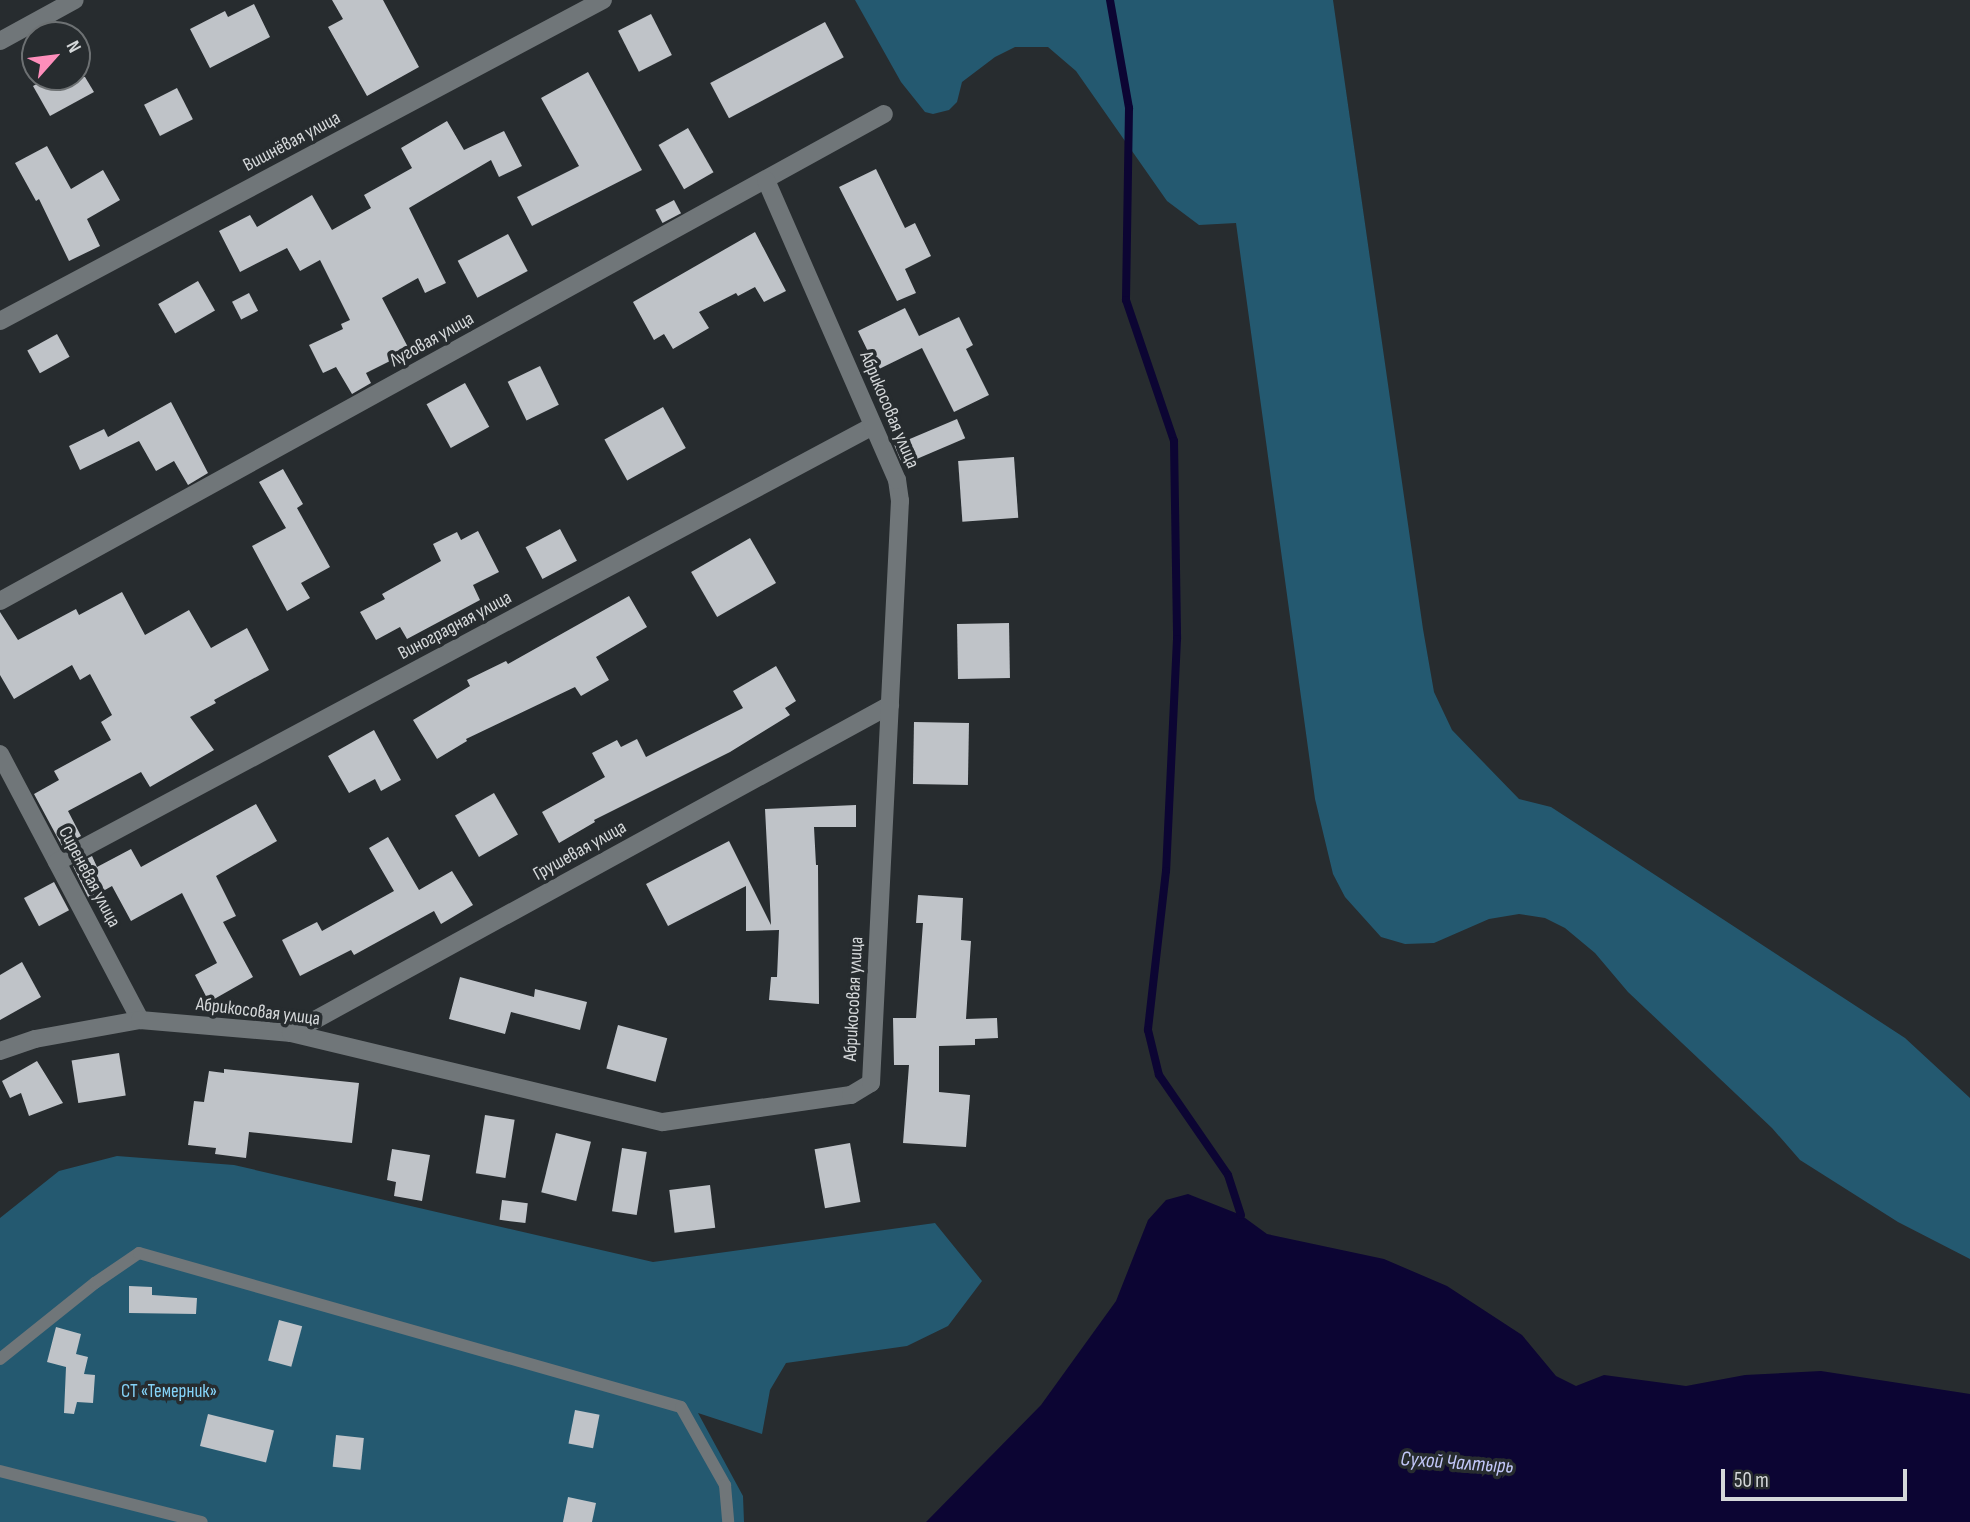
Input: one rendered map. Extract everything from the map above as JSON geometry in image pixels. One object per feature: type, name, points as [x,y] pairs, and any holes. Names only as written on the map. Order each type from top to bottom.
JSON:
[{"type":"street","points":[[0,41],[75,0]]},
{"type":"street","name":"Вишнёвая улица","points":[[0,321],[603,0]]},
{"type":"street","name":"Луговая улица","points":[[0,601],[884,114]]},
{"type":"street","name":"Абрикосовая улица","points":[[0,1051],[35,1038],[140,1020],[291,1033],[663,1122],[851,1096],[870,1083],[900,501],[897,480],[766,180]]},
{"type":"street","name":"Виноградная улица","points":[[57,862],[873,426]]},
{"type":"street","name":"Грушевая улица","points":[[291,1033],[890,705]]},
{"type":"street","name":"Сиреневая улица","points":[[0,754],[140,1020]]},
{"type":"lane","points":[[0,1359],[95,1283],[139,1253],[681,1408],[725,1485],[728,1522]]},
{"type":"lane","points":[[0,1471],[202,1522]]},
{"type":"green space","points":[[855,0],[1333,0],[1423,629],[1434,692],[1452,730],[1519,799],[1551,807],[1905,1038],[1970,1098],[1970,1259],[1898,1222],[1800,1160],[1772,1128],[1628,992],[1595,953],[1565,928],[1545,918],[1519,914],[1489,919],[1434,943],[1405,944],[1381,937],[1345,897],[1333,874],[1315,799],[1236,223],[1199,225],[1167,201],[1076,71],[1048,47],[1015,47],[995,57],[962,82],[957,102],[949,110],[933,114],[925,112],[901,82]]},
{"type":"green space","name":"СТ «Темерник»","points":[[117,1156],[234,1165],[653,1262],[935,1223],[982,1281],[948,1326],[907,1346],[786,1363],[770,1390],[762,1434],[698,1413],[743,1496],[744,1522],[0,1522],[0,1218],[59,1171]]},
{"type":"water","name":"Сухой Чалтырь","points":[[1188,1194],[1241,1215],[1267,1234],[1384,1259],[1447,1286],[1522,1335],[1556,1376],[1576,1386],[1604,1375],[1686,1386],[1745,1375],[1821,1371],[1970,1394],[1970,1522],[926,1522],[1041,1405],[1116,1301],[1148,1220],[1166,1200]]},
{"type":"building","points":[[332,0],[383,0],[419,67],[367,96],[328,27],[343,19]]},
{"type":"building","points":[[254,4],[270,37],[210,68],[190,29],[225,11],[228,17]]},
{"type":"building","points":[[651,14],[672,55],[639,72],[618,31]]},
{"type":"building","points":[[825,22],[844,57],[729,118],[710,83]]},
{"type":"building","points":[[588,72],[642,170],[532,226],[517,197],[579,166],[541,98]]},
{"type":"building","points":[[91,87],[94,92],[50,116],[36,91],[91,91]]},
{"type":"building","points":[[177,88],[193,119],[160,136],[144,105]]},
{"type":"building","points":[[447,121],[464,150],[504,131],[522,166],[499,177],[491,160],[409,208],[446,283],[425,293],[418,278],[382,298],[410,351],[366,373],[371,383],[352,394],[336,367],[323,373],[309,345],[343,329],[341,324],[350,320],[320,260],[300,271],[287,248],[240,272],[219,231],[250,215],[257,227],[312,195],[332,230],[371,208],[364,195],[412,168],[401,148]]},
{"type":"building","points":[[688,128],[714,172],[684,189],[659,145]]},
{"type":"building","points":[[47,146],[71,189],[103,170],[120,200],[87,219],[100,246],[69,261],[39,199],[36,201],[15,163]]},
{"type":"building","points":[[876,169],[905,228],[915,223],[931,256],[905,269],[916,293],[897,301],[839,187]]},
{"type":"building","points":[[674,200],[681,213],[663,223],[655,210]]},
{"type":"building","points":[[755,232],[786,291],[764,302],[755,287],[738,296],[736,293],[699,312],[709,328],[673,349],[664,334],[654,340],[633,302]]},
{"type":"building","points":[[508,234],[528,271],[477,298],[458,261]]},
{"type":"building","points":[[198,281],[215,310],[175,333],[158,304]]},
{"type":"building","points":[[249,293],[258,311],[241,319],[232,302]]},
{"type":"building","points":[[905,308],[919,336],[959,317],[973,345],[966,349],[989,395],[954,412],[922,348],[877,370],[858,331]]},
{"type":"building","points":[[57,334],[70,357],[40,373],[27,350]]},
{"type":"building","points":[[540,366],[559,405],[526,420],[508,382]]},
{"type":"building","points":[[465,383],[489,427],[451,448],[427,404]]},
{"type":"building","points":[[171,402],[208,473],[188,485],[174,461],[156,471],[139,441],[80,470],[69,446],[104,429],[108,437]]},
{"type":"building","points":[[663,407],[686,448],[627,481],[604,439]]},
{"type":"building","points":[[957,419],[965,438],[903,465],[894,446]]},
{"type":"building","points":[[1014,457],[1018,518],[962,522],[958,461]]},
{"type":"building","points":[[283,469],[303,504],[297,508],[330,567],[301,583],[310,598],[287,611],[252,546],[286,528],[259,482]]},
{"type":"building","points":[[560,529],[577,561],[542,579],[526,547]]},
{"type":"building","points":[[478,531],[499,572],[473,585],[480,600],[407,639],[400,627],[376,640],[360,612],[385,599],[382,594],[441,561],[433,544],[457,532],[461,540]]},
{"type":"building","points":[[750,538],[776,583],[717,617],[691,572]]},
{"type":"building","points":[[122,592],[145,635],[189,610],[211,648],[247,628],[269,670],[214,700],[216,703],[190,717],[214,750],[150,787],[141,772],[68,811],[81,836],[62,846],[34,794],[59,780],[54,771],[111,740],[101,722],[112,715],[90,674],[80,680],[72,665],[14,699],[0,675],[0,612],[18,640],[76,609],[79,615]]},
{"type":"building","points":[[629,596],[647,627],[596,657],[609,680],[581,696],[575,687],[466,739],[467,741],[437,759],[413,720],[470,686],[467,680],[506,661],[508,664]]},
{"type":"building","points":[[1009,623],[1010,678],[958,679],[957,624]]},
{"type":"building","points":[[776,666],[796,701],[785,708],[790,715],[730,752],[594,820],[595,822],[559,843],[542,812],[605,777],[592,753],[617,740],[621,747],[637,739],[646,757],[743,708],[733,691]]},
{"type":"building","points":[[914,722],[969,723],[968,785],[913,784]]},
{"type":"building","points":[[374,730],[401,780],[381,791],[375,779],[349,793],[328,756]]},
{"type":"building","points":[[494,793],[518,835],[479,857],[455,816]]},
{"type":"building","points":[[256,804],[277,841],[216,876],[236,916],[223,922],[253,977],[209,1002],[195,975],[217,963],[182,893],[131,921],[112,886],[89,899],[73,866],[92,856],[97,867],[131,849],[141,867]]},
{"type":"building","points":[[856,805],[856,827],[814,827],[818,865],[819,1004],[769,1000],[771,977],[777,977],[779,930],[746,931],[746,886],[668,926],[646,884],[729,841],[771,925],[765,809]]},
{"type":"building","points":[[388,837],[419,890],[452,871],[473,905],[441,924],[434,911],[354,955],[351,950],[300,976],[282,940],[317,922],[322,931],[394,891],[369,848]]},
{"type":"building","points":[[54,882],[69,910],[39,926],[24,898]]},
{"type":"building","points":[[918,895],[963,898],[961,940],[971,941],[966,1019],[997,1018],[998,1038],[975,1039],[975,1045],[939,1046],[939,1092],[970,1095],[966,1147],[903,1143],[909,1065],[894,1065],[893,1018],[916,1018],[923,923],[916,923]]},
{"type":"building","points":[[22,962],[41,997],[0,1020],[0,975]]},
{"type":"building","points":[[460,977],[534,997],[535,989],[587,1002],[580,1030],[511,1012],[505,1034],[449,1019]]},
{"type":"building","points":[[618,1025],[667,1038],[656,1082],[606,1068]]},
{"type":"building","points":[[119,1053],[126,1095],[78,1103],[72,1061]]},
{"type":"building","points":[[37,1061],[63,1103],[29,1116],[21,1093],[10,1098],[2,1081]]},
{"type":"building","points":[[224,1069],[359,1083],[352,1143],[249,1132],[246,1158],[215,1154],[216,1148],[188,1145],[194,1101],[204,1102],[209,1071],[224,1073]]},
{"type":"building","points":[[485,1115],[515,1120],[505,1178],[476,1173]]},
{"type":"building","points":[[556,1133],[591,1142],[576,1201],[541,1192]]},
{"type":"building","points":[[850,1143],[860,1202],[825,1208],[815,1149]]},
{"type":"building","points":[[622,1148],[647,1152],[637,1215],[612,1211]]},
{"type":"building","points":[[392,1149],[430,1155],[422,1201],[394,1196],[396,1182],[387,1180]]},
{"type":"building","points":[[710,1185],[715,1228],[675,1233],[669,1190]]},
{"type":"building","points":[[502,1200],[528,1203],[525,1223],[500,1220]]},
{"type":"building","points":[[129,1286],[152,1287],[152,1295],[197,1298],[196,1314],[129,1313]]},
{"type":"building","points":[[279,1320],[302,1326],[291,1367],[268,1361]]},
{"type":"building","points":[[56,1327],[81,1334],[76,1354],[88,1357],[84,1374],[95,1375],[93,1403],[77,1402],[74,1414],[64,1413],[66,1367],[47,1362]]},
{"type":"building","points":[[575,1410],[600,1415],[593,1448],[569,1443]]},
{"type":"building","points":[[208,1414],[274,1430],[266,1462],[200,1446]]},
{"type":"building","points":[[336,1435],[364,1438],[361,1470],[333,1467]]},
{"type":"building","points":[[568,1497],[596,1503],[592,1522],[563,1522]]},
{"type":"waterway","points":[[1110,0],[1129,108],[1126,300],[1174,441],[1177,639],[1166,871],[1148,1030],[1159,1075],[1228,1175],[1241,1215]]}]
